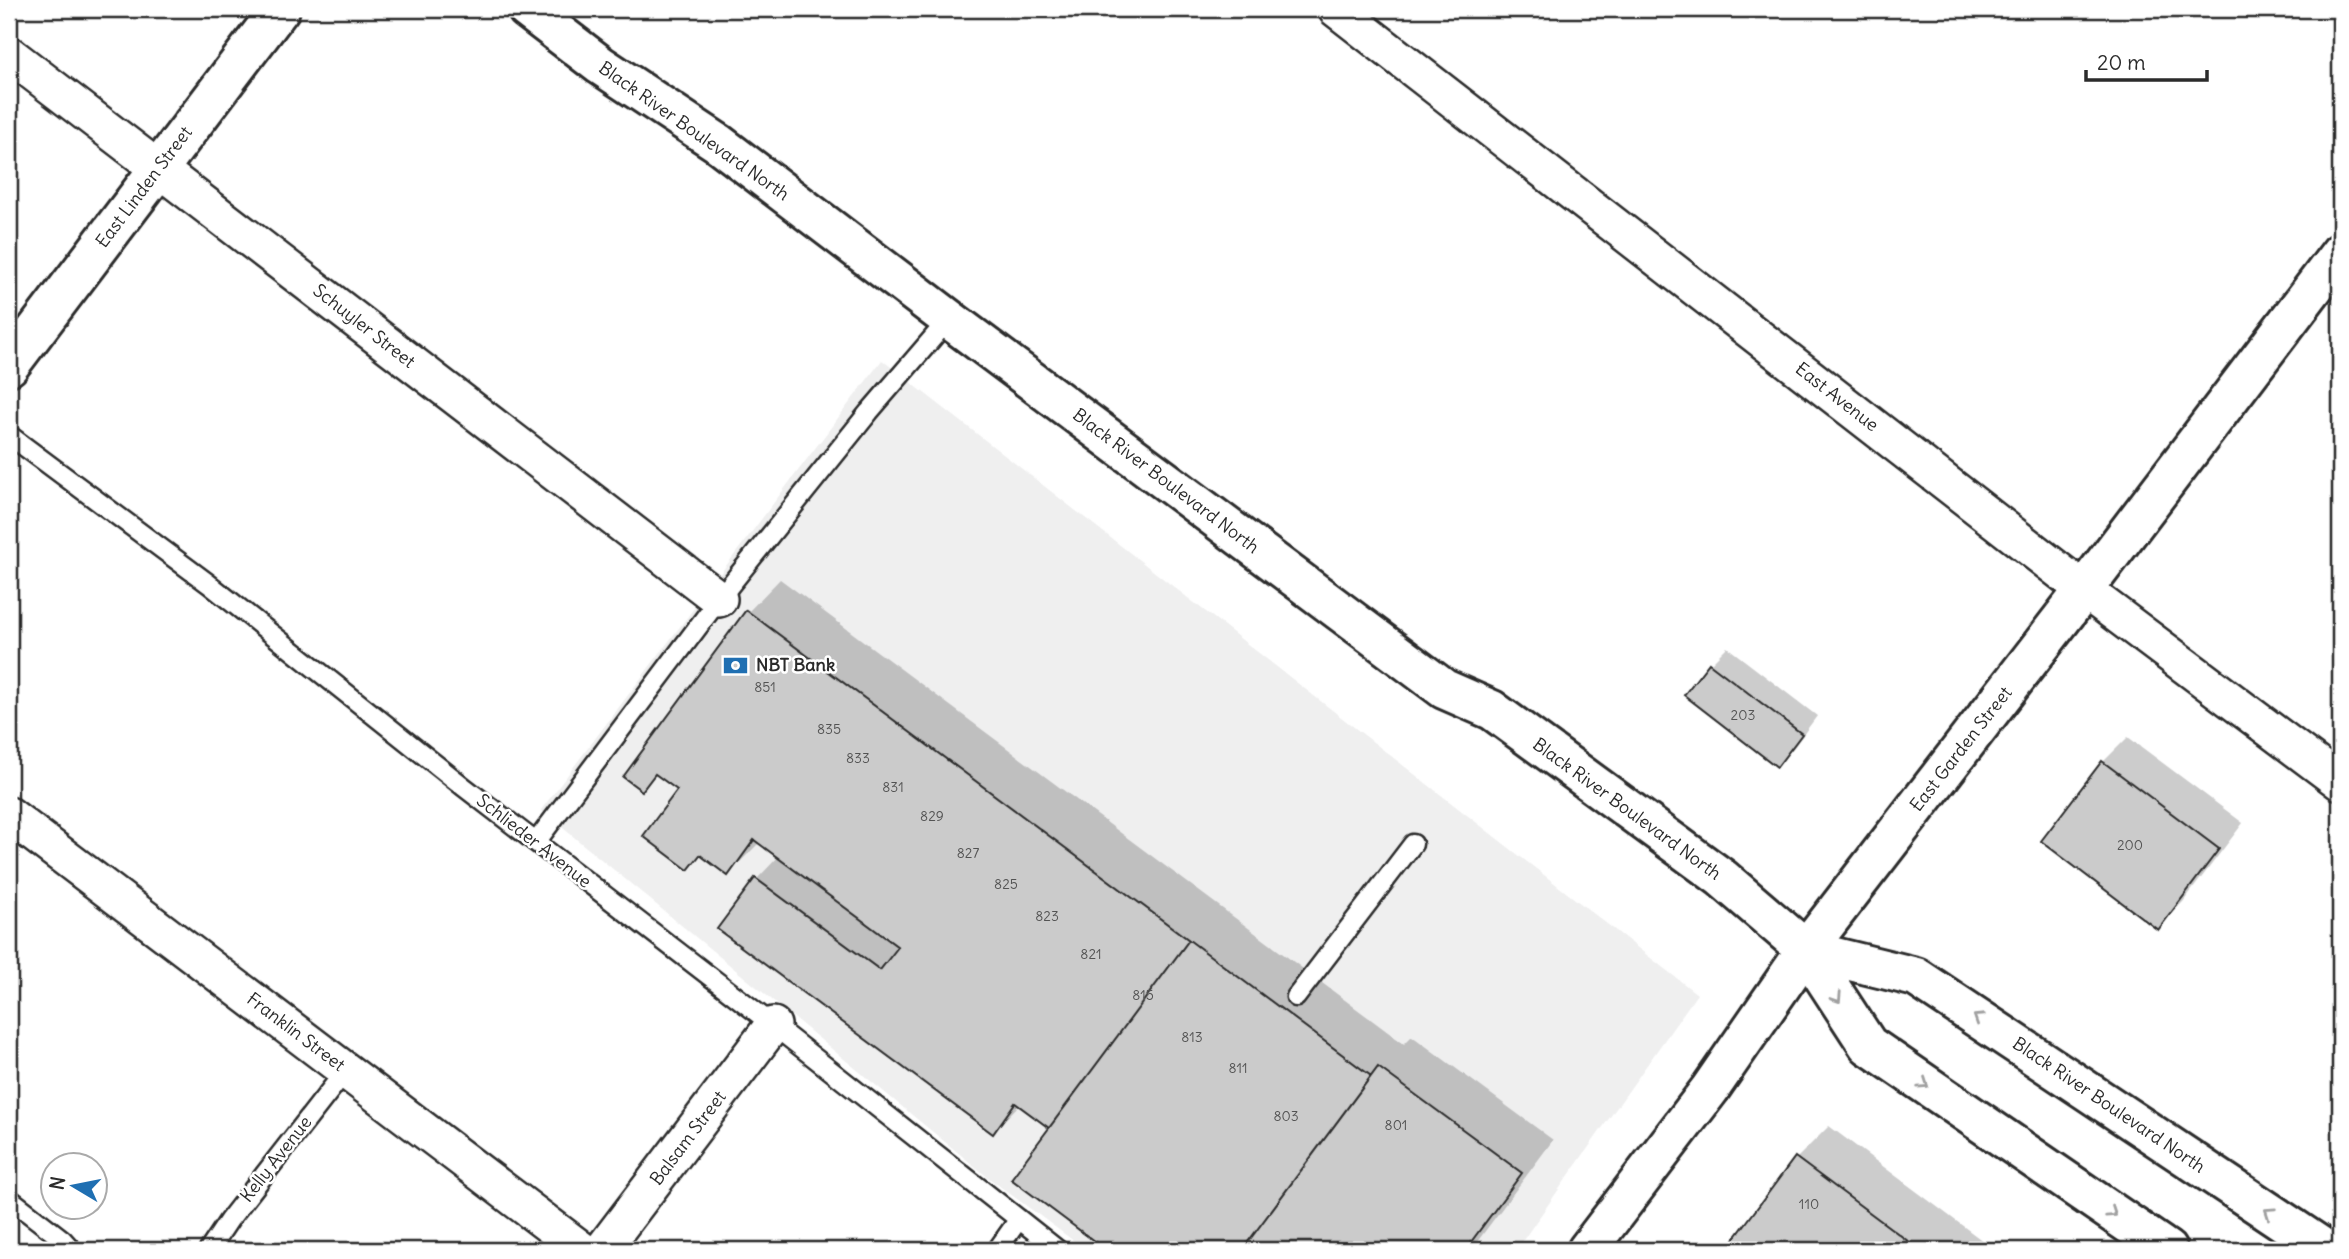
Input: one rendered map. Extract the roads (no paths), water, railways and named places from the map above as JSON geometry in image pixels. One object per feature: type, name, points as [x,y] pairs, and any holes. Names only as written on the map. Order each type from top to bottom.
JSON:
[{"type":"main road","name":"East Linden Street","points":[[9,366],[280,9]]},
{"type":"main road","name":"Black River Boulevard North","points":[[527,9],[600,65],[718,143],[1444,689],[1492,710],[1722,878],[1806,950],[1868,1045],[2167,1250]]},
{"type":"main road","name":"East Garden Street","points":[[1587,1250],[1710,1089],[1806,950],[2340,253]]},
{"type":"main road","name":"Black River Boulevard North","points":[[1806,950],[1916,977],[2326,1250]]},
{"type":"street","name":"East Avenue","points":[[1336,9],[2084,590],[2340,782]]},
{"type":"street","name":"Schuyler Street","points":[[9,54],[719,599]]},
{"type":"street","name":"Franklin Street","points":[[9,815],[582,1250]]},
{"type":"street","name":"Balsam Street","points":[[602,1250],[774,1026]]},
{"type":"lane","points":[[536,842],[719,599],[948,318]]},
{"type":"lane","name":"Schlieder Avenue","points":[[9,435],[209,583],[1058,1250]]},
{"type":"lane","points":[[1296,998],[1413,844]]},
{"type":"lane","name":"Kelly Avenue","points":[[209,1250],[229,1220],[346,1070]]},
{"type":"lane","points":[[9,1198],[62,1239],[72,1250]]},
{"type":"lane","points":[[997,1250],[1019,1219]]},
{"type":"place","name":"NBT Bank","points":[[736,665]]}]
